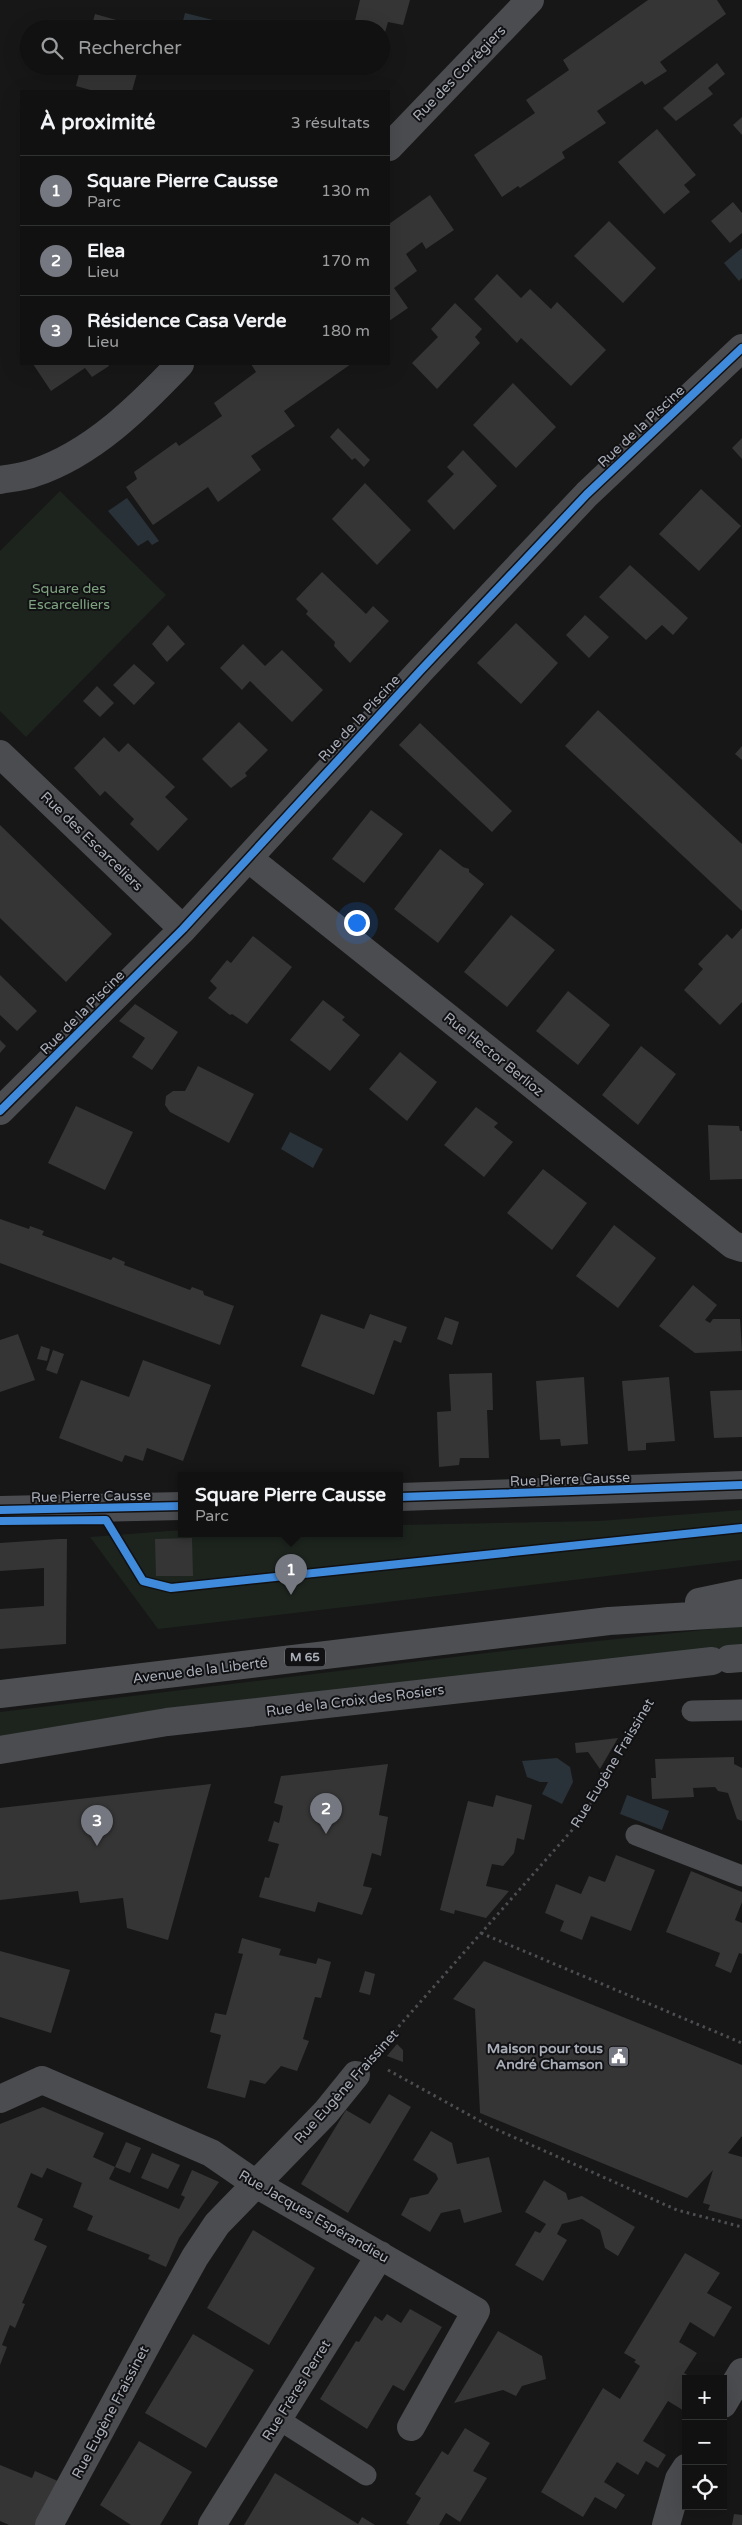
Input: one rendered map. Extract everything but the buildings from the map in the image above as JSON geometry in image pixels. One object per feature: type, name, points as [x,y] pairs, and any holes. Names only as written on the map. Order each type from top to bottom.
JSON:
[{"type":"main road","name":"Avenue de la Liberté","points":[[609,1621],[742,1593]]},
{"type":"main road","name":"Avenue de la Liberté","points":[[0,1694],[609,1621],[742,1613]]},
{"type":"street","name":"Rue des Corrégiers","points":[[390,146],[530,0]]},
{"type":"street","name":"Rue de la Piscine","points":[[0,1111],[183,928],[587,494],[742,348]]},
{"type":"street","points":[[0,480],[33,474],[75,455],[112,429],[179,365]]},
{"type":"street","name":"Rue des Escarceliers","points":[[0,754],[183,928]]},
{"type":"street","name":"Rue Hector Berlioz","points":[[248,858],[733,1245],[742,1248]]},
{"type":"street","name":"Rue Pierre Causse","points":[[403,1498],[742,1485]]},
{"type":"street","name":"Rue Pierre Causse","points":[[0,1510],[178,1506]]},
{"type":"street","name":"Rue de la Croix des Rosiers","points":[[0,1750],[167,1722],[728,1659]]},
{"type":"street","name":"Rue Eugène Fraissinet","points":[[49,2525],[195,2257],[218,2224],[326,2112],[363,2068]]},
{"type":"street","name":"Rue Jacques Espérandieu","points":[[0,2099],[42,2080],[211,2153],[256,2184],[476,2311],[411,2427]]},
{"type":"street","name":"Rue Frères Perret","points":[[212,2525],[380,2255]]},
{"type":"street","points":[[727,2397],[742,2372]]},
{"type":"street","points":[[666,2525],[682,2474]]},
{"type":"lane","points":[[692,1711],[742,1710]]},
{"type":"lane","points":[[636,1836],[742,1876]]},
{"type":"lane","points":[[278,2419],[366,2475]]},
{"type":"path","points":[[481,1933],[742,2043]]},
{"type":"path","points":[[363,2068],[677,2210],[742,2227]]},
{"type":"green space","name":"Square des Escarcelliers","points":[[60,491],[166,595],[26,737],[0,711],[0,551]]},
{"type":"green space","points":[[742,1510],[742,1560],[158,1629],[90,1537],[178,1530],[178,1537],[403,1537],[403,1525],[599,1521]]},
{"type":"green space","points":[[742,1626],[742,1649],[0,1738],[0,1712],[521,1649]]},
{"type":"shaded area","points":[[185,13],[213,20],[183,20]]},
{"type":"shaded area","points":[[742,248],[742,278],[739,281],[724,263]]},
{"type":"shaded area","points":[[127,498],[159,541],[152,545],[148,540],[138,546],[108,511]]},
{"type":"shaded area","points":[[290,1132],[323,1149],[313,1168],[281,1149]]},
{"type":"shaded area","points":[[557,1758],[570,1767],[573,1782],[562,1804],[542,1794],[548,1782],[540,1782],[527,1777],[522,1761]]},
{"type":"shaded area","points":[[627,1795],[669,1811],[662,1830],[620,1814]]},
{"type":"cycle path","points":[[0,1111],[183,929],[421,670],[587,494],[742,348]]},
{"type":"cycle path","points":[[403,1497],[742,1485]]},
{"type":"cycle path","points":[[0,1510],[178,1506]]},
{"type":"cycle path","points":[[0,1521],[106,1520],[143,1581],[171,1588],[742,1528]]},
{"type":"place","name":"Square Pierre Causse","points":[[291,1595]]},
{"type":"place","name":"Elea","points":[[326,1834]]},
{"type":"place","name":"Résidence Casa Verde","points":[[97,1846]]},
{"type":"place","name":"Maison pour tous André Chamson","points":[[619,2056]]}]
